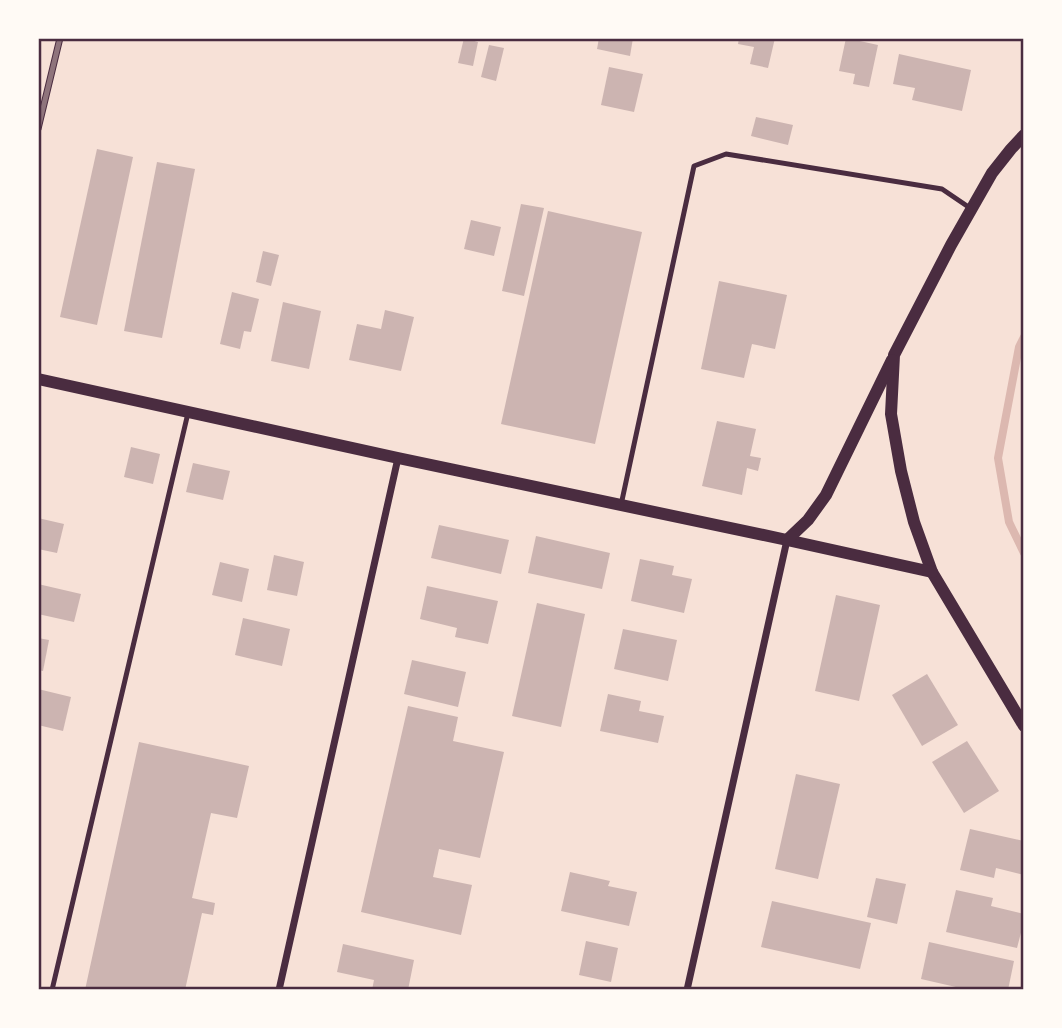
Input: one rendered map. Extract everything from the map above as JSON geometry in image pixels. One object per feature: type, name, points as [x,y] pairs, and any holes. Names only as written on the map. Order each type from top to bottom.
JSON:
[{"type":"street","points":[[38,129],[60,38]]},
{"type":"street","points":[[687,989],[787,540],[808,520],[826,495],[951,245],[992,173],[1024,135]]},
{"type":"street","points":[[894,355],[891,414],[914,522],[932,572],[1024,726]]},
{"type":"street","points":[[38,379],[932,572]]},
{"type":"street","points":[[279,989],[398,458]]},
{"type":"lane","points":[[621,505],[694,166],[726,154],[942,189],[972,209]]},
{"type":"lane","points":[[52,989],[188,412]]},
{"type":"building","points":[[464,38],[478,42],[473,66],[458,63]]},
{"type":"building","points":[[599,38],[633,38],[630,56],[597,49]]},
{"type":"building","points":[[739,38],[775,38],[768,68],[750,64],[754,47],[738,44]]},
{"type":"building","points":[[846,38],[878,45],[869,87],[853,84],[855,74],[839,71]]},
{"type":"building","points":[[489,45],[504,48],[496,81],[481,77]]},
{"type":"building","points":[[899,54],[971,70],[962,111],[912,100],[915,88],[893,84]]},
{"type":"building","points":[[609,67],[643,74],[634,112],[601,105]]},
{"type":"building","points":[[756,117],[793,125],[788,145],[751,136]]},
{"type":"building","points":[[97,149],[133,157],[97,325],[60,317]]},
{"type":"building","points":[[157,162],[195,169],[162,338],[124,331]]},
{"type":"building","points":[[521,204],[544,208],[524,296],[502,291]]},
{"type":"building","points":[[548,211],[642,232],[595,444],[501,424]]},
{"type":"building","points":[[471,220],[501,227],[494,256],[464,249]]},
{"type":"building","points":[[263,251],[279,255],[271,286],[256,282]]},
{"type":"building","points":[[719,281],[787,295],[775,349],[752,344],[744,378],[701,369]]},
{"type":"building","points":[[232,292],[259,299],[251,332],[244,331],[240,349],[220,344]]},
{"type":"building","points":[[283,302],[321,311],[309,369],[271,361]]},
{"type":"building","points":[[385,310],[414,317],[401,371],[349,360],[357,324],[381,329]]},
{"type":"building","points":[[717,421],[756,429],[750,456],[761,458],[758,471],[747,468],[742,495],[702,486]]},
{"type":"building","points":[[131,447],[160,454],[153,484],[124,477]]},
{"type":"building","points":[[193,463],[230,471],[223,500],[186,492]]},
{"type":"building","points":[[38,518],[64,524],[57,553],[38,549]]},
{"type":"building","points":[[439,525],[509,540],[501,574],[431,558]]},
{"type":"building","points":[[536,536],[610,553],[602,589],[528,573]]},
{"type":"building","points":[[274,555],[304,562],[297,596],[267,590]]},
{"type":"building","points":[[640,559],[674,566],[672,575],[692,579],[684,613],[631,601]]},
{"type":"building","points":[[220,562],[249,569],[242,602],[212,595]]},
{"type":"building","points":[[38,584],[81,594],[74,622],[38,614]]},
{"type":"building","points":[[427,586],[498,601],[488,644],[455,637],[457,628],[420,619]]},
{"type":"building","points":[[836,595],[880,605],[859,701],[815,691]]},
{"type":"building","points":[[537,603],[585,614],[561,727],[512,716]]},
{"type":"building","points":[[243,618],[290,629],[282,666],[235,655]]},
{"type":"building","points":[[623,629],[677,640],[668,681],[614,669]]},
{"type":"building","points":[[38,638],[49,640],[43,671],[38,670]]},
{"type":"building","points":[[412,660],[466,672],[458,707],[404,694]]},
{"type":"building","points":[[927,674],[958,725],[922,746],[892,695]]},
{"type":"building","points":[[38,689],[71,697],[63,731],[38,725]]},
{"type":"building","points":[[608,694],[641,701],[639,711],[664,716],[658,743],[600,731]]},
{"type":"building","points":[[408,706],[458,717],[453,741],[504,752],[480,858],[439,849],[433,877],[472,885],[461,935],[361,912]]},
{"type":"building","points":[[967,741],[999,791],[964,813],[932,762]]},
{"type":"building","points":[[139,742],[249,766],[237,818],[211,813],[192,898],[215,903],[213,915],[202,913],[185,990],[85,990]]},
{"type":"building","points":[[796,774],[840,784],[818,879],[775,869]]},
{"type":"building","points":[[970,829],[1024,841],[1024,875],[996,868],[994,878],[960,870]]},
{"type":"building","points":[[570,872],[610,881],[608,886],[637,892],[629,926],[561,911]]},
{"type":"building","points":[[876,878],[906,884],[897,924],[867,917]]},
{"type":"building","points":[[956,890],[993,898],[991,906],[1024,914],[1017,948],[946,932]]},
{"type":"building","points":[[772,901],[871,923],[860,969],[761,947]]},
{"type":"building","points":[[586,941],[618,948],[611,982],[579,975]]},
{"type":"building","points":[[929,942],[1014,961],[1008,990],[969,990],[921,979]]},
{"type":"building","points":[[343,944],[414,960],[408,990],[372,990],[374,980],[337,972]]},
{"type":"waterway","points":[[1024,337],[1019,347],[998,458],[1009,522],[1024,553]]},
{"type":"railway","points":[[38,129],[60,38]]}]
